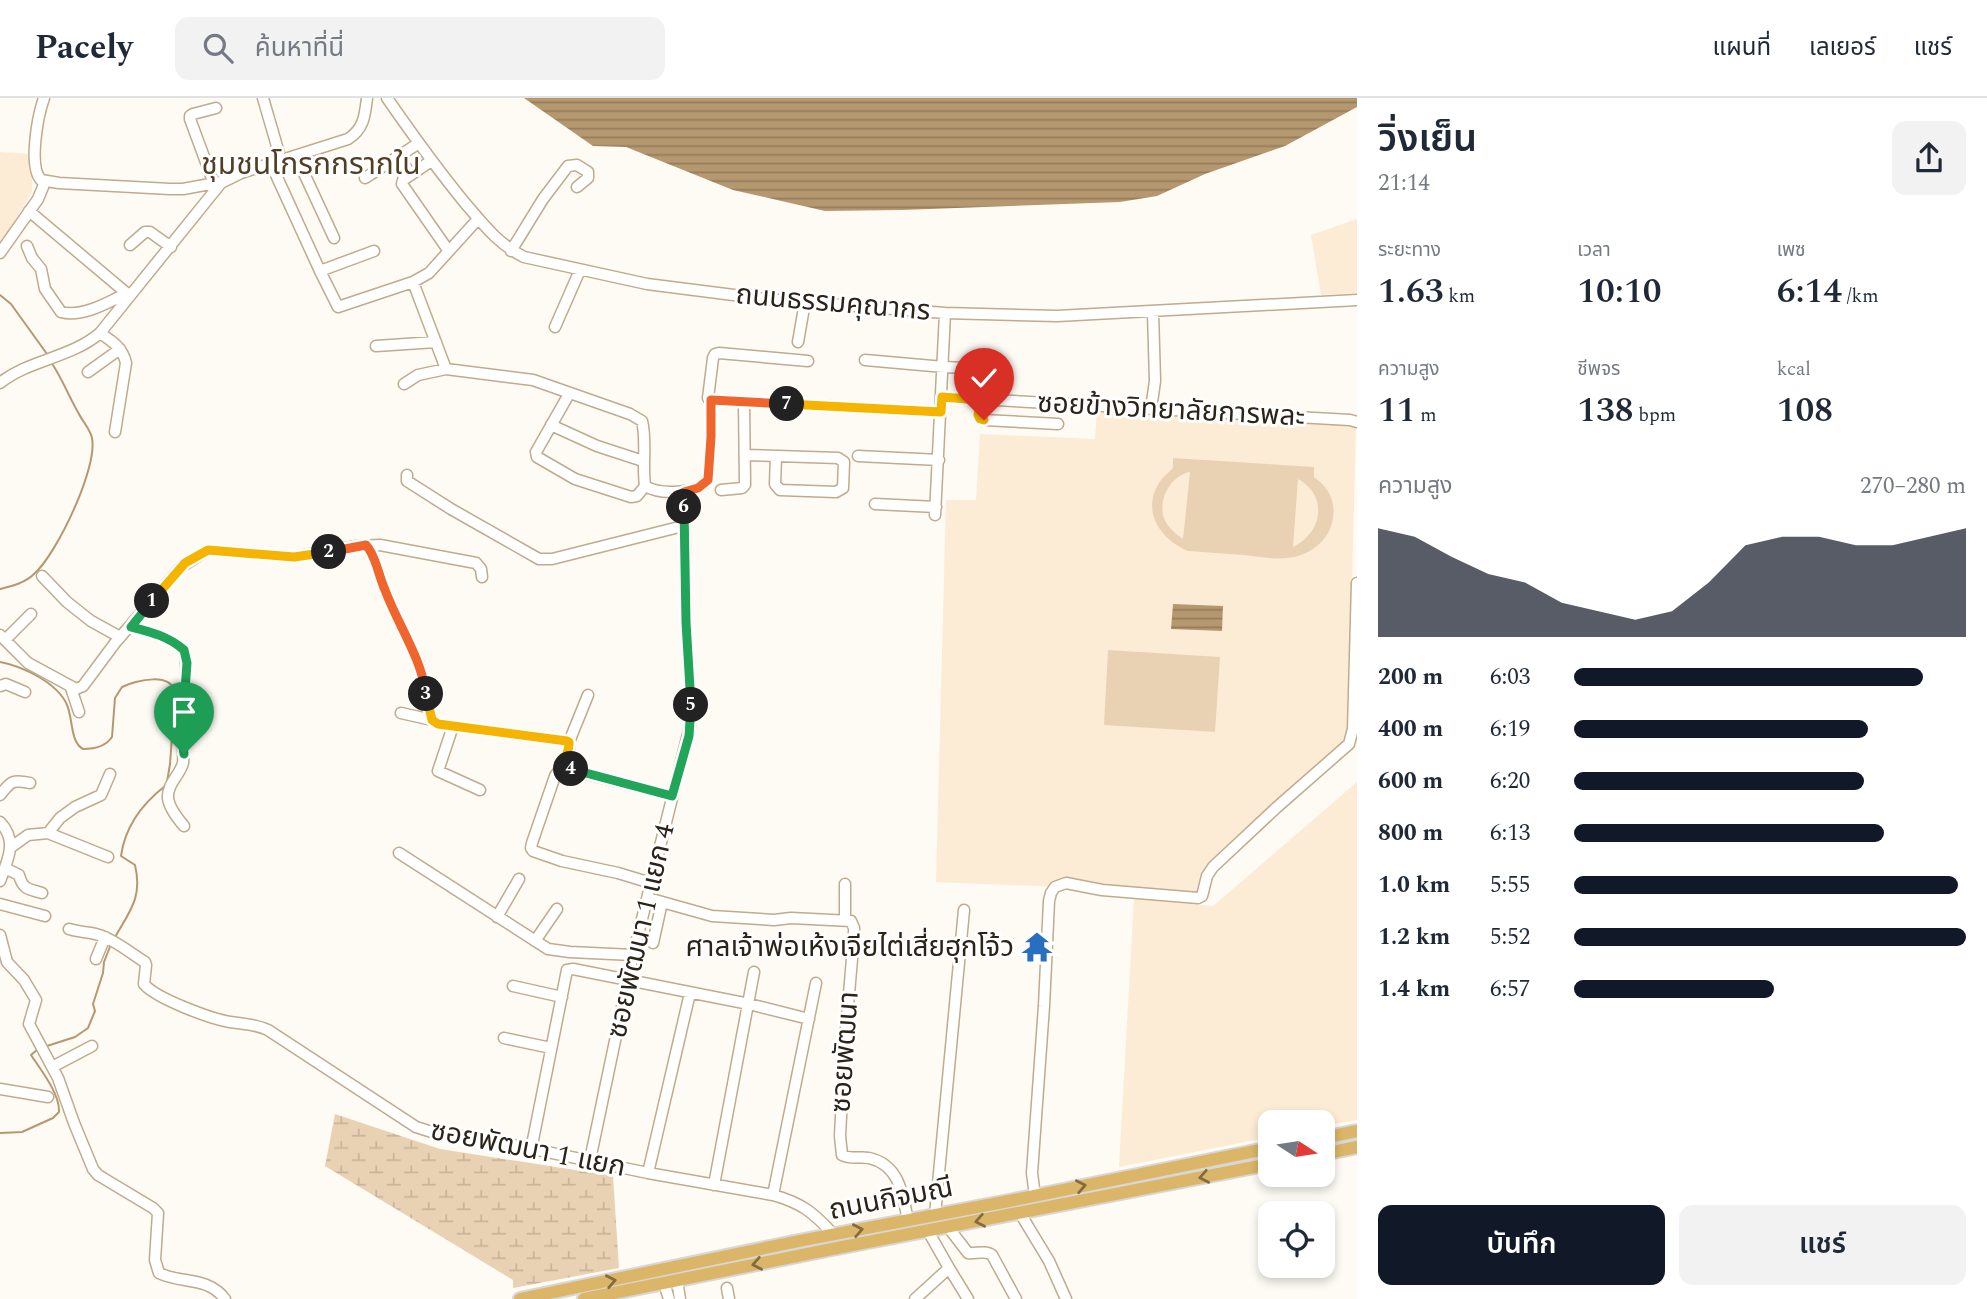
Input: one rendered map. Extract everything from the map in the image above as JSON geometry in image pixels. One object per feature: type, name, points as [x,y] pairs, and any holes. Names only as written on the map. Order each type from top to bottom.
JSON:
[{"type":"main road","points":[[1335,1136],[1357,1131]]},
{"type":"main road","points":[[1335,1152],[1357,1147]]},
{"type":"main road","name":"ถนนกิจมณี","points":[[520,1299],[908,1221],[1035,1191],[1258,1150]]},
{"type":"main road","name":"ถนนกิจมณี","points":[[584,1299],[1258,1166]]},
{"type":"street","points":[[44,98],[39,113],[36,164],[38,176],[45,182],[183,189],[228,179]]},
{"type":"street","points":[[263,98],[276,162],[320,271],[338,307],[413,282],[429,273],[478,219]]},
{"type":"street","points":[[0,383],[13,374],[90,341],[100,333],[221,183],[241,173],[353,136],[362,125],[367,98]]},
{"type":"street","name":"ถนนธรรมคุณากร","points":[[387,98],[431,161],[497,241],[524,257],[647,284],[805,303],[945,313],[1057,316],[1357,300]]},
{"type":"street","points":[[214,184],[190,119],[193,114],[216,108]]},
{"type":"street","points":[[365,178],[419,144]]},
{"type":"street","points":[[296,156],[334,238]]},
{"type":"street","points":[[398,156],[411,174]]},
{"type":"street","points":[[431,161],[403,180],[402,184],[448,250]]},
{"type":"street","points":[[511,251],[543,199],[568,166],[577,165],[588,172],[589,178],[577,187]]},
{"type":"street","points":[[0,253],[38,199],[45,182]]},
{"type":"street","points":[[29,211],[129,294]]},
{"type":"street","points":[[130,245],[145,232],[150,232],[171,247]]},
{"type":"street","points":[[27,246],[41,269],[45,289],[61,313],[82,312],[129,294]]},
{"type":"street","points":[[320,271],[374,251]]},
{"type":"street","points":[[555,327],[580,270]]},
{"type":"street","points":[[413,282],[446,369]]},
{"type":"street","points":[[798,342],[805,303]]},
{"type":"street","points":[[1151,409],[1155,382],[1153,312]]},
{"type":"street","points":[[875,504],[935,511],[945,313]]},
{"type":"street","points":[[100,333],[113,341],[125,356],[115,432]]},
{"type":"street","points":[[376,346],[436,342]]},
{"type":"street","points":[[88,372],[120,349]]},
{"type":"street","points":[[645,486],[650,489],[684,492],[698,488],[708,480],[711,400],[707,394],[715,354],[808,361]]},
{"type":"street","points":[[865,360],[1006,370]]},
{"type":"street","points":[[404,384],[418,375],[446,369],[533,380],[630,414],[642,421],[644,428],[645,486],[637,496],[631,497],[575,479],[537,457],[537,452],[569,394]]},
{"type":"street","name":"ซอยข้างวิทยาลัยการพละ","points":[[942,397],[1350,419],[1357,422]]},
{"type":"street","points":[[711,400],[941,412]]},
{"type":"street","points":[[980,400],[980,419],[1058,424]]},
{"type":"street","points":[[721,490],[742,488],[745,485],[744,402]]},
{"type":"street","points":[[551,425],[597,446],[643,461]]},
{"type":"street","points":[[745,455],[776,456],[842,460],[843,488],[836,492],[780,490],[775,484],[776,456]]},
{"type":"street","points":[[858,456],[939,460]]},
{"type":"street","points":[[407,475],[407,481],[451,509],[539,559],[552,559],[684,526]]},
{"type":"street","name":"ซอยพัฒนา 1 แยก 4","points":[[590,1160],[633,955],[689,736],[691,716],[684,492]]},
{"type":"street","points":[[31,614],[2,638],[28,663],[76,689],[83,686],[120,637],[181,567],[208,550],[294,557],[380,545],[476,563],[481,569],[482,577]]},
{"type":"street","points":[[367,546],[418,662],[425,682],[432,720]]},
{"type":"street","points":[[42,576],[67,602],[91,621],[120,637]]},
{"type":"street","points":[[1035,1191],[1032,1173],[1051,893],[1055,887],[1066,883],[1102,890],[1198,898],[1202,896],[1213,867],[1349,744],[1353,729],[1357,583]]},
{"type":"street","points":[[131,627],[175,641],[184,650],[187,663],[185,691],[179,715],[184,754],[182,768],[172,781],[168,798],[184,827]]},
{"type":"street","points":[[0,686],[6,684],[25,692]]},
{"type":"street","points":[[71,688],[79,712]]},
{"type":"street","points":[[565,766],[569,742],[588,695]]},
{"type":"street","points":[[401,713],[432,720],[438,724],[569,742]]},
{"type":"street","points":[[453,726],[438,771],[480,790]]},
{"type":"street","points":[[565,766],[672,796]]},
{"type":"street","points":[[565,766],[555,776],[532,843],[533,851],[651,883]]},
{"type":"street","points":[[48,833],[60,818],[75,807],[101,795],[110,774]]},
{"type":"street","points":[[0,795],[15,780],[30,783]]},
{"type":"street","points":[[0,822],[11,841],[0,881]]},
{"type":"street","points":[[10,848],[28,835],[48,833],[108,858]]},
{"type":"street","points":[[399,853],[548,949],[633,955]]},
{"type":"street","points":[[4,863],[19,875],[23,887],[42,893]]},
{"type":"street","points":[[497,917],[519,879]]},
{"type":"street","points":[[648,898],[712,916],[774,920],[845,920],[845,884]]},
{"type":"street","points":[[653,943],[662,902]]},
{"type":"street","points":[[0,904],[45,916]]},
{"type":"street","points":[[535,941],[557,909]]},
{"type":"street","points":[[935,1215],[964,910]]},
{"type":"street","name":"ซอยพัฒนา","points":[[845,920],[851,920],[854,936],[844,1054],[840,1136],[842,1155],[851,1159],[867,1158],[883,1163],[895,1174],[908,1221]]},
{"type":"street","name":"ซอยพัฒนา 1 แยก","points":[[69,929],[105,937],[145,962],[146,988],[202,1015],[268,1030],[416,1127],[435,1133],[480,1138],[648,1173],[774,1195],[805,1207],[834,1235]]},
{"type":"street","points":[[0,935],[7,962],[24,980],[36,1000],[29,1024],[52,1067],[93,1170],[158,1213],[155,1260],[159,1273],[167,1277],[198,1281],[213,1287],[225,1299]]},
{"type":"street","points":[[96,959],[105,937]]},
{"type":"street","points":[[531,1150],[567,970],[573,968],[809,1019]]},
{"type":"street","points":[[714,1185],[754,972]]},
{"type":"street","points":[[774,1195],[816,983]]},
{"type":"street","points":[[513,986],[562,997]]},
{"type":"street","points":[[648,1173],[690,993]]},
{"type":"street","points":[[504,1038],[551,1048]]},
{"type":"street","points":[[52,1067],[92,1046]]},
{"type":"street","points":[[0,1089],[48,1097]]},
{"type":"street","points":[[1020,1213],[1049,1261],[1066,1299]]},
{"type":"street","points":[[948,1227],[968,1254],[985,1252],[992,1255],[1016,1299]]},
{"type":"street","points":[[928,1231],[968,1299]]},
{"type":"street","points":[[915,1299],[949,1268]]},
{"type":"street","points":[[669,1299],[671,1282]]},
{"type":"street","points":[[671,1282],[680,1299]]},
{"type":"street","points":[[727,1288],[729,1299]]},
{"type":"shaded area","points":[[524,98],[1357,98],[1357,107],[1285,146],[1205,174],[1157,196],[1120,202],[825,211],[733,190],[626,147],[593,146]]},
{"type":"shaded area","points":[[0,152],[32,154],[32,192],[2,242],[0,242]]},
{"type":"shaded area","points":[[1357,219],[1357,293],[1321,295],[1311,235]]},
{"type":"shaded area","points":[[1097,410],[1352,423],[1356,426],[1348,739],[1211,865],[1200,893],[936,882],[946,500],[976,500],[980,434],[1095,439]]},
{"type":"shaded area","points":[[1173,604],[1223,606],[1222,631],[1171,629]]},
{"type":"shaded area","points":[[1357,782],[1357,1120],[1335,1124],[1335,1110],[1258,1110],[1258,1139],[1119,1167],[1134,899],[1213,906]]},
{"type":"green space","points":[[1173,458],[1314,467],[1314,477],[1327,490],[1332,500],[1334,511],[1328,534],[1310,551],[1287,558],[1188,551],[1161,531],[1153,512],[1155,491],[1173,468]],"holes":[[[1190,472],[1183,539],[1165,521],[1163,511],[1167,490],[1182,475]],[[1298,479],[1308,486],[1314,495],[1318,514],[1310,533],[1293,547]]]},
{"type":"green space","points":[[1108,650],[1220,657],[1215,732],[1104,725]]},
{"type":"green space","points":[[335,1114],[440,1149],[613,1176],[619,1268],[513,1288],[513,1280],[325,1166]]},
{"type":"waterway","points":[[0,295],[11,304],[47,354]]},
{"type":"waterway","points":[[0,589],[27,580],[43,564],[64,530],[89,469],[91,435],[51,362]]},
{"type":"waterway","points":[[0,662],[18,667],[56,690],[67,705],[76,741],[83,749],[99,746],[112,737],[115,698],[122,687],[153,679],[169,683],[175,695],[167,782]]},
{"type":"waterway","points":[[114,939],[136,896],[135,865],[121,856],[126,835],[142,808],[165,786]]},
{"type":"waterway","points":[[47,1046],[75,1037],[88,1028],[95,1011],[93,1004],[111,944]]},
{"type":"waterway","points":[[0,1133],[22,1132],[53,1118],[59,1112],[53,1090],[31,1055],[38,1049]]},
{"type":"place","name":"ศาลเจ้าพ่อเห้งเจียไต่เสี่ยฮุกโจ้ว","points":[[1037,947]]},
{"type":"district","name":"ชุมชนโกรกกรากใน","points":[[311,165]]},
{"type":"route","points":[[184,754],[179,715],[185,691],[187,663],[184,650],[175,641],[131,627],[181,567],[208,550],[300,557],[366,545],[372,553],[386,594],[418,662],[425,682],[432,720],[438,724],[567,741],[569,748],[564,763],[568,769],[672,796],[689,736],[691,716],[684,492],[698,488],[708,480],[711,400],[941,412],[942,397],[980,400],[978,415],[984,420]]}]
